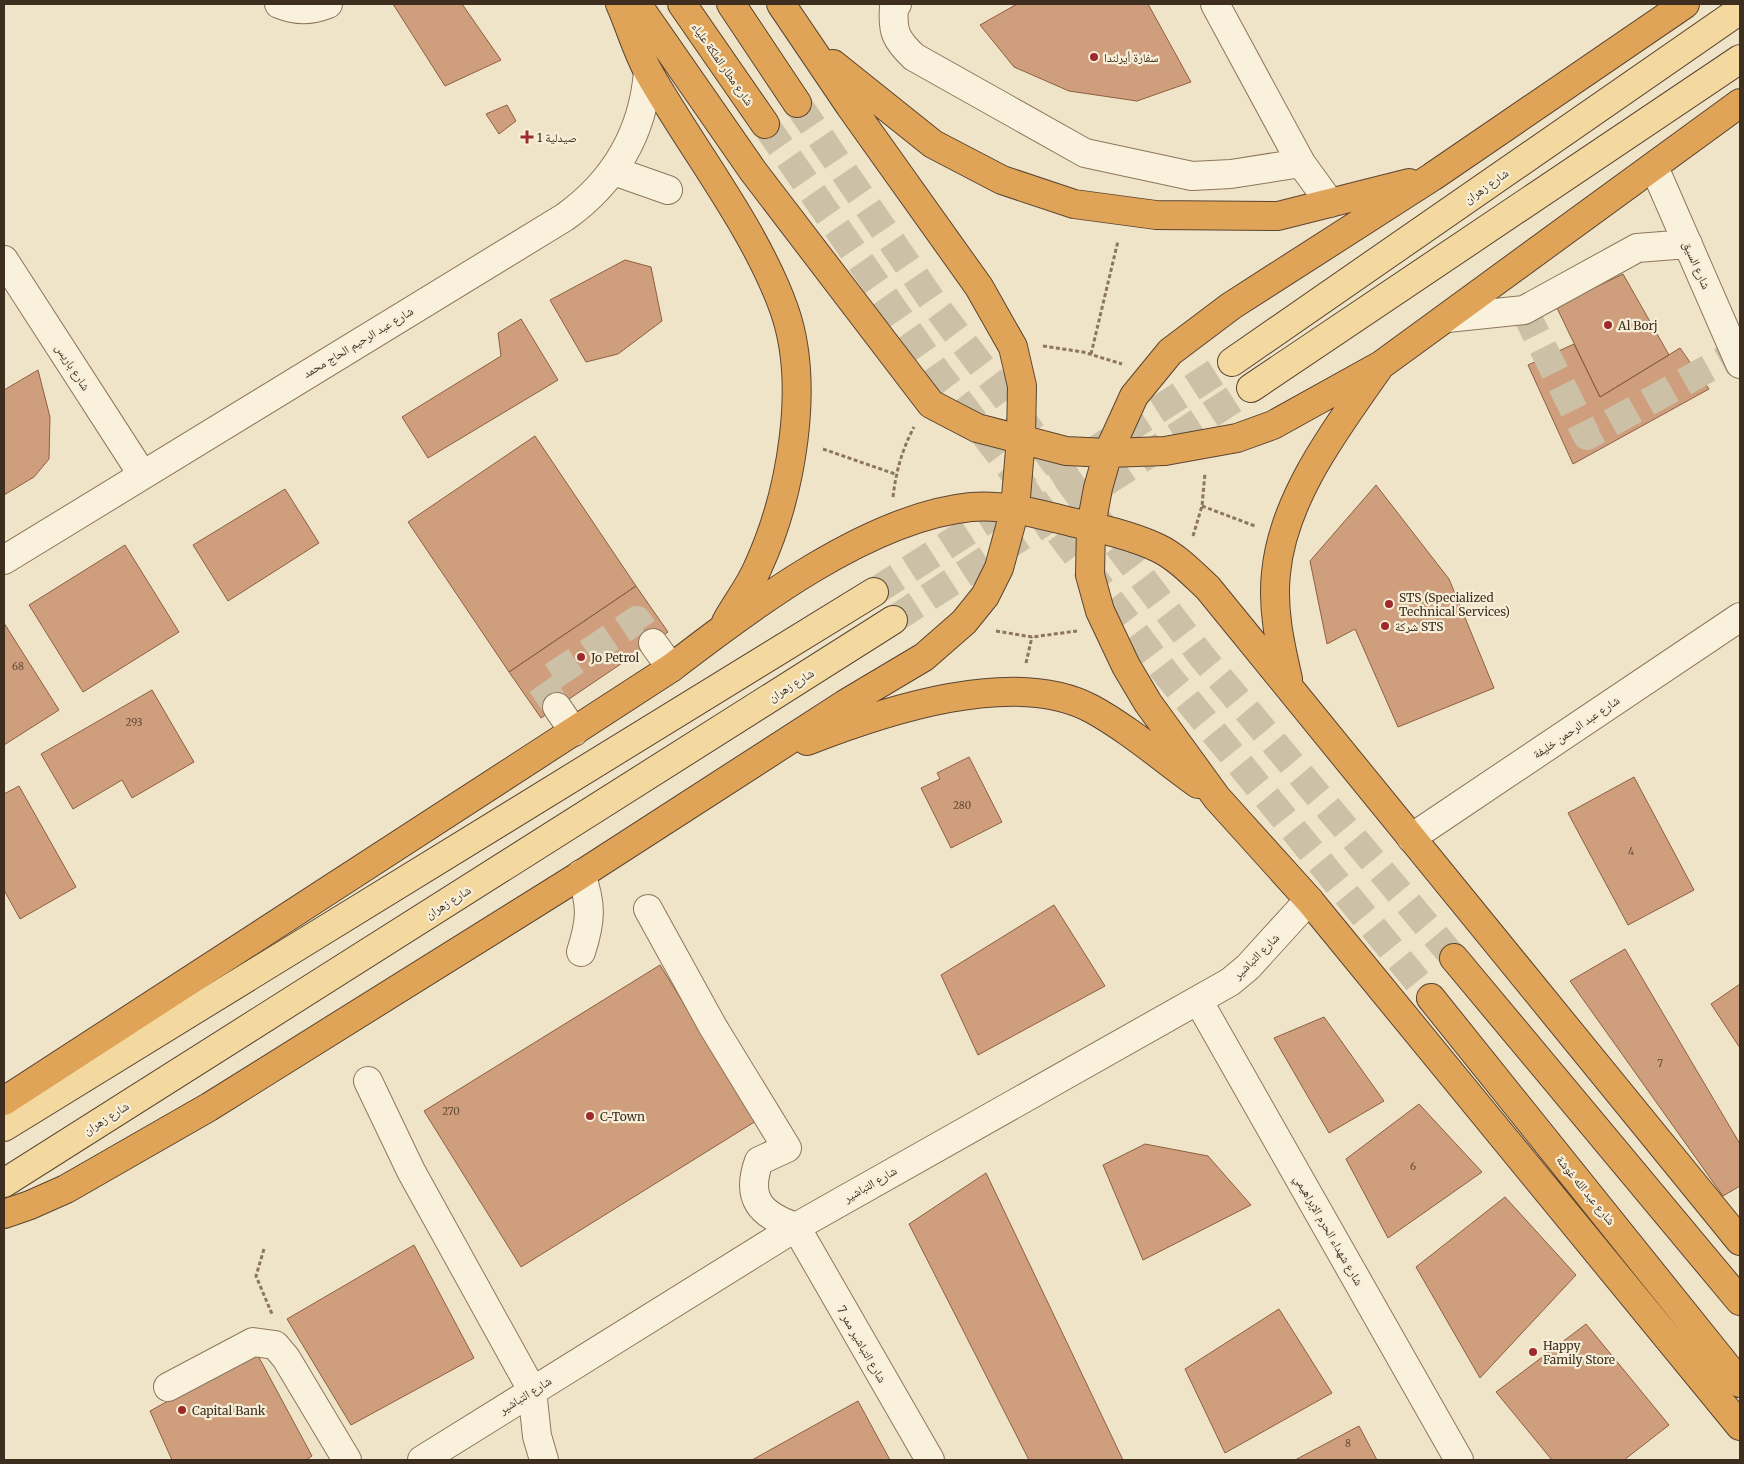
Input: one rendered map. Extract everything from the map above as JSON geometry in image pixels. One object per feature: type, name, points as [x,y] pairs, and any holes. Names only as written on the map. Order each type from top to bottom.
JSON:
[{"type":"highway","points":[[620,4],[648,72],[758,252],[784,309],[794,350],[796,391],[793,438],[781,503],[758,568],[722,629]]},
{"type":"highway","points":[[637,4],[753,172],[931,404],[977,428],[1066,451],[1108,453],[1165,451],[1237,438],[1273,425],[1381,365],[1448,318],[1740,103]]},
{"type":"highway","name":"شارع مطار الملكة علياء","points":[[682,4],[765,124]]},
{"type":"highway","points":[[731,4],[797,103]]},
{"type":"highway","points":[[4,1214],[30,1205],[66,1188],[209,1107],[581,874],[845,704],[924,657],[964,622],[985,596],[999,568],[1015,509],[1021,438],[1022,386],[1013,347],[979,286],[850,106],[781,4]]},
{"type":"highway","points":[[1685,4],[1432,176],[1231,306],[1170,352],[1134,396],[1108,453],[1098,488],[1091,526],[1090,575],[1100,611],[1126,666],[1148,703],[1217,798],[1309,900],[1740,1426]]},
{"type":"highway","points":[[810,45],[870,97],[932,144],[966,164],[1002,180],[1074,204],[1156,215],[1278,216],[1432,176]]},
{"type":"highway","points":[[1289,685],[1277,627],[1276,573],[1284,537],[1301,490],[1336,429],[1381,365]]},
{"type":"highway","points":[[4,1101],[574,732],[671,668],[722,629],[829,559],[895,526],[931,514],[972,507],[1015,509],[1091,526],[1158,548],[1180,562],[1224,604],[1740,1241]]},
{"type":"highway","points":[[759,760],[822,736],[923,703],[982,694],[1045,692],[1091,709],[1217,798]]},
{"type":"highway","points":[[1454,958],[1740,1301]]},
{"type":"highway","name":"شارع عبد الله غوشة","points":[[1431,998],[1740,1383]]},
{"type":"main road","name":"شارع زهران","points":[[1232,362],[1740,10]]},
{"type":"main road","points":[[1251,388],[1740,59]]},
{"type":"main road","points":[[4,1127],[874,592]]},
{"type":"main road","name":"شارع زهران","points":[[4,1184],[893,620]]},
{"type":"street","points":[[279,4],[294,10],[312,10],[328,4]]},
{"type":"street","points":[[897,4],[894,7],[892,25],[899,43],[914,57],[1085,153],[1192,176],[1231,174],[1301,163]]},
{"type":"street","points":[[1215,4],[1301,163],[1330,203]]},
{"type":"street","name":"شارع عبد الرحيم الحاج محمد","points":[[4,560],[565,217],[600,188],[614,170],[635,134],[646,93],[648,72]]},
{"type":"street","name":"شارع السيق","points":[[1654,167],[1740,364]]},
{"type":"street","points":[[614,170],[668,190]]},
{"type":"street","points":[[1448,318],[1524,310],[1637,248],[1688,244]]},
{"type":"street","name":"شارع باريس","points":[[4,260],[142,474]]},
{"type":"street","name":"شارع عبد الرحمن خليفة","points":[[1412,838],[1740,617]]},
{"type":"street","points":[[653,643],[671,668]]},
{"type":"street","points":[[557,708],[574,732]]},
{"type":"street","points":[[581,874],[589,898],[590,919],[581,952]]},
{"type":"street","name":"شارع التباشير","points":[[422,1460],[796,1227],[1230,982],[1248,967],[1309,900]]},
{"type":"street","points":[[648,909],[713,1027],[787,1148],[759,1161],[754,1184],[759,1204],[766,1214],[796,1227]]},
{"type":"street","name":"شارع شهداء الحرم الإبراهيمي","points":[[1198,1000],[1459,1460]]},
{"type":"street","points":[[368,1081],[411,1171],[532,1390],[537,1436],[544,1460]]},
{"type":"street","name":"شارع التباشير ممر 7","points":[[796,1227],[930,1460]]},
{"type":"street","points":[[168,1387],[253,1342],[275,1345],[286,1358],[348,1460]]},
{"type":"path","points":[[1091,354],[1125,211]]},
{"type":"path","points":[[1013,347],[1048,346],[1091,354],[1150,375]]},
{"type":"path","points":[[895,526],[892,500],[895,474],[907,441],[931,404]]},
{"type":"path","points":[[793,438],[895,474]]},
{"type":"path","points":[[1180,562],[1193,535],[1202,506],[1205,476],[1203,445]]},
{"type":"path","points":[[1202,506],[1284,537]]},
{"type":"path","points":[[964,622],[992,631],[1032,637],[1078,631],[1106,622]]},
{"type":"path","points":[[264,1249],[256,1276],[273,1316],[266,1344]]},
{"type":"building","points":[[393,4],[462,4],[501,60],[445,86]]},
{"type":"building","points":[[1017,4],[1148,4],[1191,82],[1137,101],[1069,91],[1014,67],[980,25]]},
{"type":"building","points":[[507,105],[516,121],[499,134],[486,114]]},
{"type":"building","points":[[625,260],[651,267],[662,321],[618,354],[586,362],[550,300]]},
{"type":"building","name":"Al Borj","points":[[1623,274],[1669,355],[1600,397],[1556,306]]},
{"type":"building","points":[[521,319],[558,380],[428,458],[402,417],[501,356],[498,333]]},
{"type":"building","points":[[1574,344],[1600,397],[1680,348],[1709,389],[1573,464],[1528,365]]},
{"type":"building","points":[[38,370],[50,417],[49,459],[34,477],[4,495],[4,390]]},
{"type":"building","points":[[535,436],[636,586],[509,672],[408,522]]},
{"type":"building","name":"STS (Specialized Technical Services)","points":[[1376,485],[1449,579],[1494,688],[1398,727],[1355,629],[1327,644],[1310,561]]},
{"type":"building","points":[[285,489],[319,543],[228,601],[193,545]]},
{"type":"building","points":[[125,545],[179,632],[83,692],[29,605]]},
{"type":"building","name":"Jo Petrol","points":[[636,586],[668,632],[541,718],[509,672]]},
{"type":"building","points":[[4,623],[59,710],[4,745]]},
{"type":"building","points":[[152,690],[194,762],[132,798],[122,780],[73,809],[41,754]]},
{"type":"building","points":[[969,757],[1002,822],[951,848],[921,788],[940,779],[937,773]]},
{"type":"building","points":[[1634,777],[1694,890],[1628,925],[1568,813]]},
{"type":"building","points":[[19,786],[76,887],[20,919],[4,890],[4,794]]},
{"type":"building","points":[[1054,905],[1105,986],[978,1055],[941,975]]},
{"type":"building","points":[[1625,949],[1740,1144],[1740,1186],[1723,1196],[1570,981]]},
{"type":"building","name":"C-Town","points":[[660,965],[756,1121],[521,1267],[424,1111]]},
{"type":"building","points":[[1740,984],[1740,1048],[1711,1004]]},
{"type":"building","points":[[1324,1017],[1384,1101],[1329,1133],[1274,1038]]},
{"type":"building","points":[[1419,1104],[1482,1172],[1388,1238],[1346,1159]]},
{"type":"building","points":[[1145,1144],[1208,1156],[1251,1205],[1143,1260],[1103,1165]]},
{"type":"building","points":[[986,1173],[1123,1460],[1029,1460],[909,1224]]},
{"type":"building","points":[[1505,1197],[1576,1275],[1480,1378],[1416,1267]]},
{"type":"building","points":[[414,1245],[474,1358],[351,1425],[287,1319]]},
{"type":"building","points":[[1279,1309],[1332,1393],[1225,1453],[1185,1369]]},
{"type":"building","points":[[1586,1324],[1669,1425],[1624,1460],[1552,1460],[1496,1392]]},
{"type":"building","points":[[256,1352],[312,1456],[306,1460],[172,1460],[150,1411]]},
{"type":"building","points":[[858,1401],[890,1460],[752,1460]]},
{"type":"building","points":[[1359,1426],[1377,1460],[1295,1460]]},
{"type":"tunnel","points":[[797,103],[935,305],[1203,658],[1454,958]]},
{"type":"tunnel","points":[[765,124],[937,372],[1168,676],[1431,998]]},
{"type":"tunnel","points":[[1524,310],[1587,436],[1736,353]]},
{"type":"tunnel","points":[[874,592],[1232,362]]},
{"type":"tunnel","points":[[893,620],[1251,388]]},
{"type":"tunnel","points":[[557,707],[541,684],[637,620],[653,643]]},
{"type":"place","name":"سفارة أيرلندا","points":[[1094,57]]},
{"type":"place","name":"صيدلية 1","points":[[527,137]]},
{"type":"place","name":"Al Borj","points":[[1608,325]]},
{"type":"place","name":"STS (Specialized Technical Services)","points":[[1389,604]]},
{"type":"place","name":"شركة STS","points":[[1385,626]]},
{"type":"place","name":"Jo Petrol","points":[[581,657]]},
{"type":"place","name":"C-Town","points":[[590,1116]]},
{"type":"place","name":"Happy Family Store","points":[[1533,1352]]},
{"type":"place","name":"Capital Bank","points":[[182,1410]]}]
